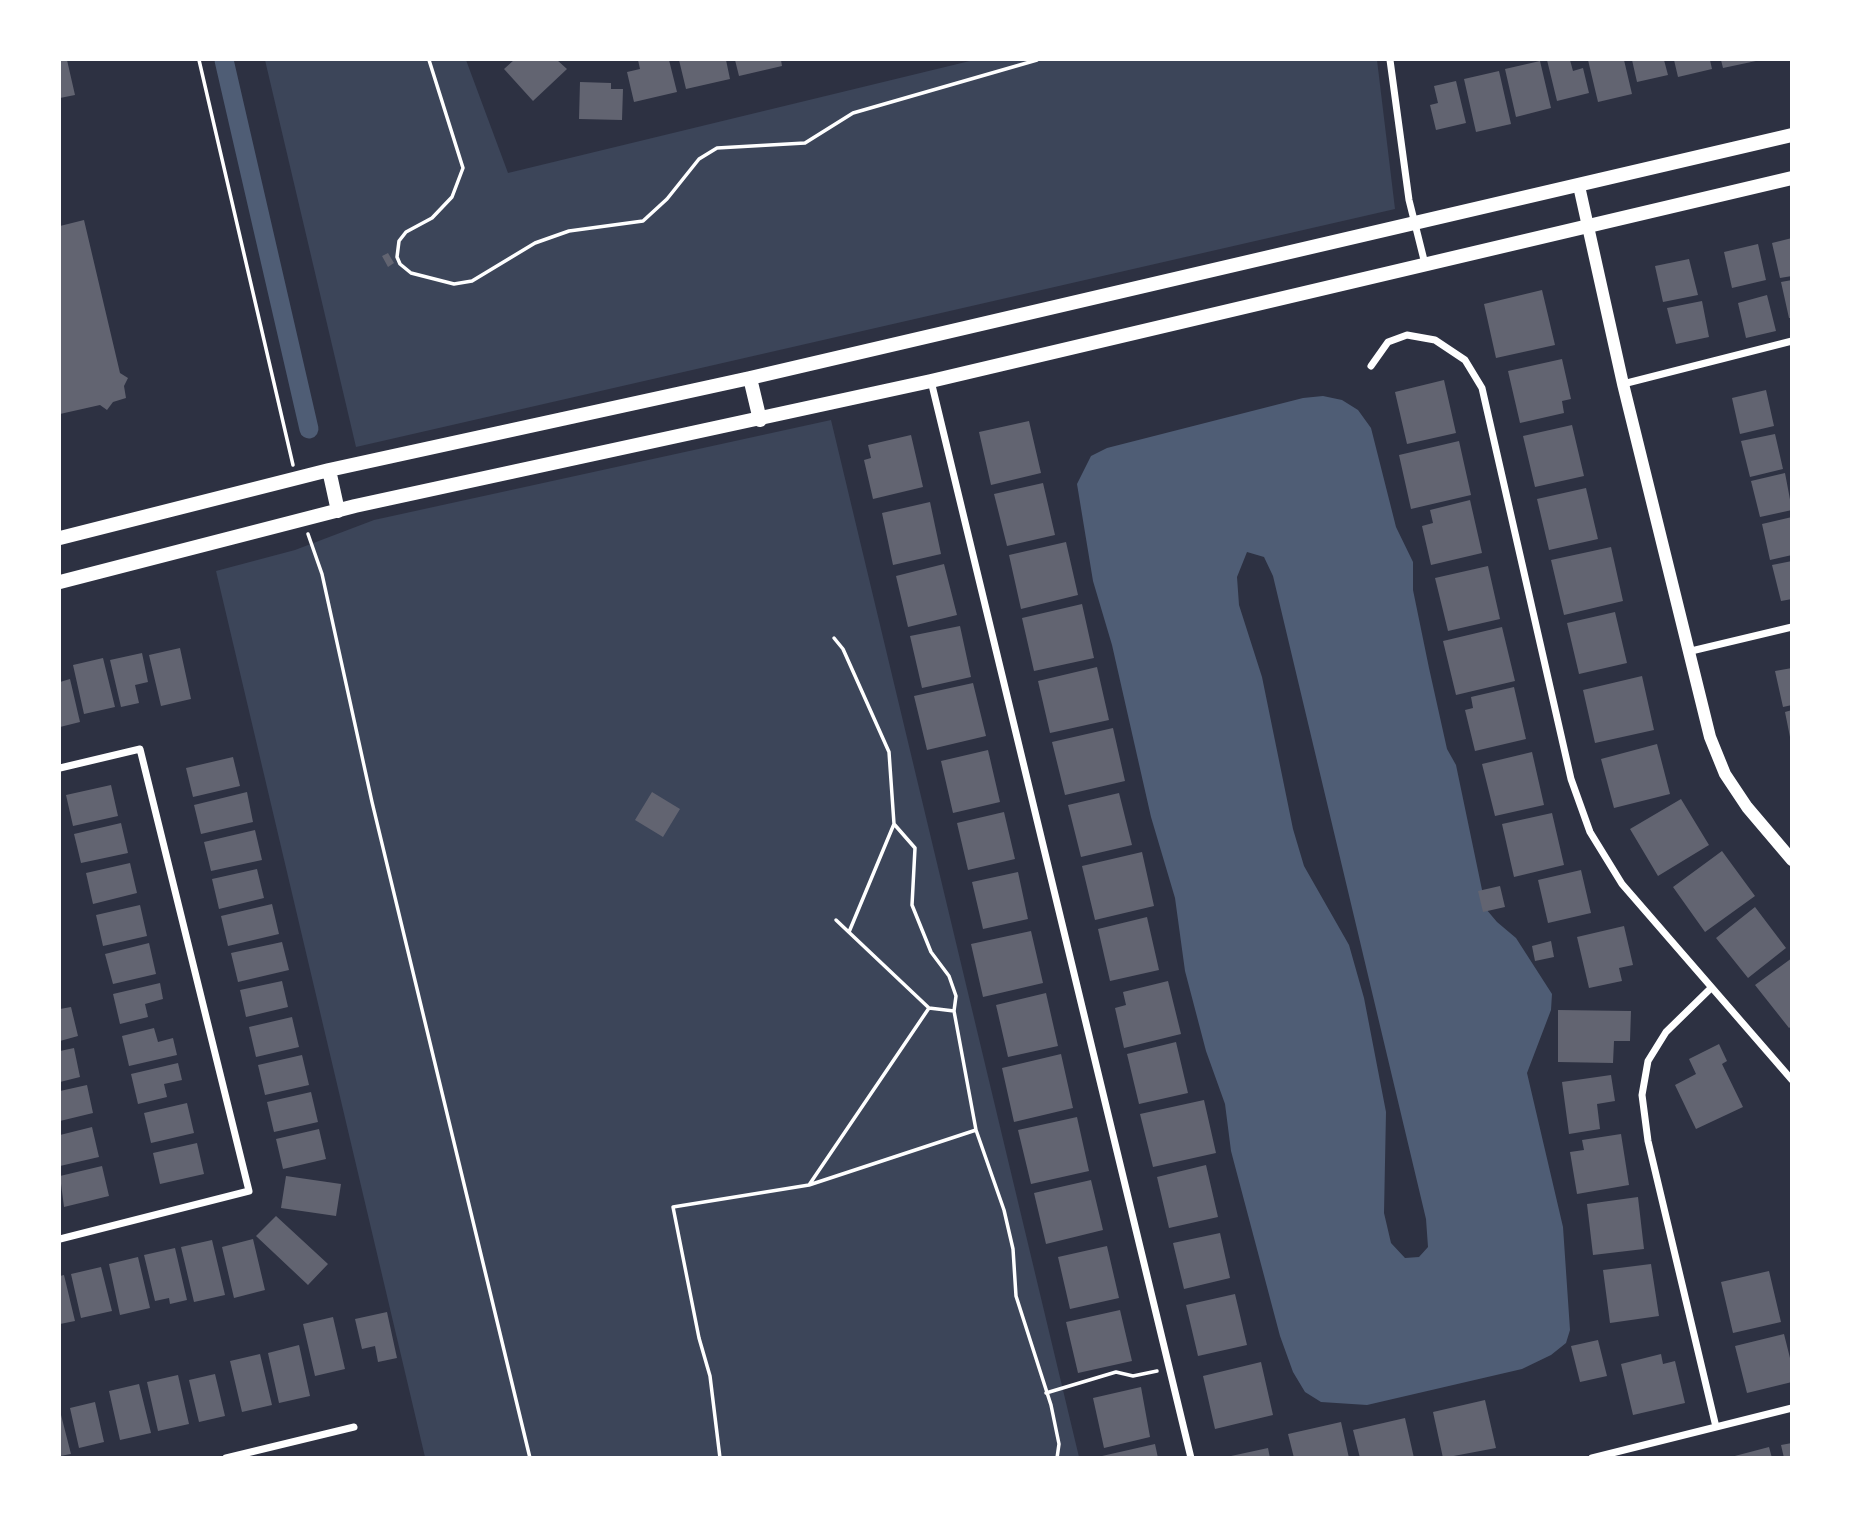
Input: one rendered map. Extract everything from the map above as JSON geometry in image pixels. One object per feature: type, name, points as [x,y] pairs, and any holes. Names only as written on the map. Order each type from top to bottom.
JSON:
[{"type":"main road","points":[[60,538],[329,470],[750,378],[1791,135]]},
{"type":"main road","points":[[60,582],[338,511],[931,381],[1791,178]]},
{"type":"main road","points":[[750,378],[760,420]]},
{"type":"main road","points":[[329,470],[338,511]]},
{"type":"street","points":[[1390,60],[1408,189],[1425,264]]},
{"type":"street","points":[[1579,186],[1623,384],[1710,737],[1725,774],[1747,807],[1791,860]]},
{"type":"street","points":[[1371,366],[1388,342],[1407,335],[1435,340],[1465,360],[1482,388],[1571,779],[1590,832],[1622,884],[1791,1080]]},
{"type":"street","points":[[1623,384],[1791,341]]},
{"type":"street","points":[[931,381],[1191,1458]]},
{"type":"street","points":[[1687,652],[1791,627]]},
{"type":"street","points":[[60,768],[140,749],[249,1191],[60,1239]]},
{"type":"street","points":[[1710,989],[1666,1032],[1648,1061],[1642,1095],[1648,1141],[1716,1427]]},
{"type":"street","points":[[1592,1458],[1791,1408]]},
{"type":"street","points":[[226,1458],[354,1427]]},
{"type":"path","points":[[199,60],[297,478]]},
{"type":"path","points":[[429,60],[463,168],[453,197],[432,218],[406,232],[399,241],[397,257],[400,264],[411,272],[454,284],[472,281],[534,243],[569,231],[643,220],[667,199],[699,159],[717,148],[806,143],[853,113],[1037,60]]},
{"type":"path","points":[[303,521],[322,574],[372,802],[530,1458]]},
{"type":"path","points":[[834,638],[843,649],[889,752],[894,824],[849,932]]},
{"type":"path","points":[[894,824],[915,848],[912,905],[931,952],[949,976],[956,996],[954,1011],[976,1130],[1004,1210],[1013,1249],[1016,1296],[1059,1444],[1057,1458]]},
{"type":"path","points":[[836,920],[929,1008],[954,1011]]},
{"type":"path","points":[[809,1185],[929,1008]]},
{"type":"path","points":[[720,1458],[710,1376],[699,1338],[673,1207],[809,1185],[976,1130]]},
{"type":"path","points":[[1046,1393],[1116,1372],[1133,1376],[1169,1368]]},
{"type":"shaded area","points":[[265,60],[466,60],[508,173],[974,60],[1377,60],[1395,209],[356,447]]},
{"type":"shaded area","points":[[1323,396],[1342,400],[1358,410],[1371,428],[1396,527],[1413,562],[1413,590],[1429,668],[1447,749],[1456,765],[1486,909],[1516,938],[1552,994],[1551,1010],[1527,1073],[1563,1227],[1570,1330],[1566,1343],[1551,1355],[1522,1369],[1367,1405],[1321,1402],[1305,1392],[1293,1372],[1280,1336],[1231,1151],[1225,1104],[1206,1051],[1185,971],[1175,898],[1151,817],[1112,645],[1093,581],[1077,484],[1091,456],[1107,448],[1303,398]],"holes":[[[1247,552],[1264,557],[1273,576],[1426,1219],[1428,1247],[1419,1257],[1405,1258],[1391,1243],[1384,1213],[1386,1112],[1364,998],[1349,945],[1304,866],[1293,829],[1262,677],[1239,605],[1237,577]]]},
{"type":"shaded area","points":[[831,420],[1079,1457],[425,1457],[216,571],[295,550],[374,520]]},
{"type":"building","points":[[60,60],[67,60],[75,95],[60,98]]},
{"type":"building","points":[[514,60],[557,60],[567,69],[533,101],[504,69]]},
{"type":"building","points":[[638,60],[669,60],[677,92],[634,102],[627,72],[640,69]]},
{"type":"building","points":[[679,60],[726,60],[730,79],[686,89]]},
{"type":"building","points":[[735,60],[781,60],[782,66],[739,76]]},
{"type":"building","points":[[1547,60],[1570,60],[1573,71],[1583,68],[1589,93],[1557,101]]},
{"type":"building","points":[[1588,60],[1624,60],[1632,94],[1598,102]]},
{"type":"building","points":[[1632,60],[1664,60],[1668,75],[1637,82]]},
{"type":"building","points":[[1674,60],[1710,60],[1712,69],[1678,77]]},
{"type":"building","points":[[1721,60],[1756,60],[1756,61],[1723,68]]},
{"type":"building","points":[[1540,61],[1551,108],[1516,117],[1505,69]]},
{"type":"building","points":[[1499,71],[1511,124],[1476,132],[1464,79]]},
{"type":"building","points":[[1456,81],[1466,123],[1436,130],[1430,105],[1438,103],[1434,86]]},
{"type":"building","points":[[580,82],[611,83],[611,89],[623,89],[622,120],[579,119]]},
{"type":"building","points":[[84,220],[120,373],[128,378],[124,386],[126,398],[113,402],[107,410],[100,405],[60,414],[60,226]]},
{"type":"building","points":[[1792,238],[1792,276],[1780,278],[1772,243]]},
{"type":"building","points":[[1758,244],[1766,280],[1732,288],[1724,252]]},
{"type":"building","points":[[388,253],[394,263],[388,267],[382,256]]},
{"type":"building","points":[[1689,259],[1698,295],[1663,302],[1655,266]]},
{"type":"building","points":[[1792,280],[1792,318],[1789,318],[1781,282]]},
{"type":"building","points":[[1542,290],[1555,345],[1496,358],[1484,304]]},
{"type":"building","points":[[1767,295],[1776,331],[1746,338],[1738,303]]},
{"type":"building","points":[[1702,301],[1709,337],[1676,344],[1667,308]]},
{"type":"building","points":[[1562,359],[1571,399],[1562,401],[1564,413],[1520,423],[1508,371]]},
{"type":"building","points":[[1444,380],[1456,433],[1407,444],[1395,392]]},
{"type":"building","points":[[1766,390],[1774,426],[1740,434],[1732,398]]},
{"type":"building","points":[[1029,421],[1041,473],[991,485],[979,432]]},
{"type":"building","points":[[1572,425],[1584,476],[1535,487],[1523,436]]},
{"type":"building","points":[[1775,434],[1783,469],[1750,477],[1741,441]]},
{"type":"building","points":[[911,435],[923,487],[873,499],[864,460],[871,458],[868,445]]},
{"type":"building","points":[[1459,441],[1471,495],[1411,509],[1399,455]]},
{"type":"building","points":[[1785,473],[1792,510],[1760,517],[1751,481]]},
{"type":"building","points":[[1043,483],[1055,535],[1007,546],[994,494]]},
{"type":"building","points":[[1586,488],[1598,539],[1549,550],[1537,499]]},
{"type":"building","points":[[1470,500],[1482,553],[1431,565],[1422,526],[1433,523],[1430,510]]},
{"type":"building","points":[[930,502],[941,554],[893,565],[882,513]]},
{"type":"building","points":[[1792,517],[1792,555],[1770,560],[1762,524]]},
{"type":"building","points":[[1066,542],[1078,595],[1021,609],[1009,555]]},
{"type":"building","points":[[1611,547],[1623,601],[1564,615],[1551,560]]},
{"type":"building","points":[[1792,561],[1792,599],[1781,601],[1772,565]]},
{"type":"building","points":[[944,564],[957,615],[908,627],[896,576]]},
{"type":"building","points":[[1488,566],[1500,619],[1448,631],[1435,578]]},
{"type":"building","points":[[1082,604],[1094,658],[1034,671],[1022,618]]},
{"type":"building","points":[[1615,612],[1627,663],[1579,674],[1567,623]]},
{"type":"building","points":[[960,626],[971,677],[922,688],[910,636]]},
{"type":"building","points":[[1502,627],[1515,681],[1456,695],[1443,641]]},
{"type":"building","points":[[180,648],[191,699],[161,706],[149,655]]},
{"type":"building","points":[[142,653],[148,682],[135,685],[139,703],[121,707],[110,660]]},
{"type":"building","points":[[103,658],[115,707],[84,714],[73,665]]},
{"type":"building","points":[[1097,667],[1109,720],[1050,733],[1038,681]]},
{"type":"building","points":[[1792,668],[1792,705],[1783,707],[1775,671]]},
{"type":"building","points":[[1642,676],[1654,730],[1595,743],[1583,690]]},
{"type":"building","points":[[70,679],[80,722],[60,727],[60,682]]},
{"type":"building","points":[[973,683],[986,736],[927,750],[914,696]]},
{"type":"building","points":[[1514,687],[1526,739],[1475,751],[1465,710],[1473,708],[1471,697]]},
{"type":"building","points":[[1792,710],[1792,737],[1790,737],[1785,712]]},
{"type":"building","points":[[1113,728],[1125,781],[1065,795],[1052,742]]},
{"type":"building","points":[[1657,744],[1670,794],[1614,808],[1601,759]]},
{"type":"building","points":[[988,750],[1000,802],[953,813],[941,761]]},
{"type":"building","points":[[1532,752],[1544,805],[1495,816],[1482,764]]},
{"type":"building","points":[[233,757],[240,786],[193,797],[186,768]]},
{"type":"building","points":[[111,785],[118,816],[73,826],[66,795]]},
{"type":"building","points":[[247,792],[253,822],[201,834],[194,805]]},
{"type":"building","points":[[652,792],[680,809],[663,837],[635,820]]},
{"type":"building","points":[[1119,793],[1132,845],[1081,857],[1068,805]]},
{"type":"building","points":[[1681,799],[1709,845],[1658,876],[1630,829]]},
{"type":"building","points":[[1004,812],[1015,859],[968,870],[957,823]]},
{"type":"building","points":[[1552,813],[1564,865],[1514,877],[1502,824]]},
{"type":"building","points":[[121,823],[128,853],[81,863],[74,834]]},
{"type":"building","points":[[255,830],[262,860],[211,871],[204,842]]},
{"type":"building","points":[[1722,851],[1755,896],[1705,932],[1673,887]]},
{"type":"building","points":[[1142,852],[1154,906],[1095,920],[1082,866]]},
{"type":"building","points":[[130,863],[137,893],[93,904],[86,873]]},
{"type":"building","points":[[257,869],[264,898],[219,909],[212,879]]},
{"type":"building","points":[[1581,870],[1591,913],[1548,923],[1538,880]]},
{"type":"building","points":[[1018,872],[1028,919],[983,929],[972,882]]},
{"type":"building","points":[[1500,886],[1505,907],[1483,912],[1478,891]]},
{"type":"building","points":[[272,904],[279,934],[228,946],[221,916]]},
{"type":"building","points":[[140,905],[147,936],[103,946],[96,915]]},
{"type":"building","points":[[1755,907],[1786,948],[1748,978],[1716,938]]},
{"type":"building","points":[[1147,917],[1159,970],[1110,981],[1098,929]]},
{"type":"building","points":[[1624,926],[1633,965],[1619,968],[1622,981],[1589,988],[1577,937]]},
{"type":"building","points":[[1031,931],[1043,983],[983,997],[971,944]]},
{"type":"building","points":[[1551,941],[1554,957],[1535,961],[1532,946]]},
{"type":"building","points":[[282,942],[289,970],[238,982],[231,953]]},
{"type":"building","points":[[149,943],[156,974],[113,984],[105,954]]},
{"type":"building","points":[[1792,958],[1792,1026],[1789,1028],[1755,985]]},
{"type":"building","points":[[282,981],[288,1007],[246,1017],[240,990]]},
{"type":"building","points":[[1168,981],[1181,1034],[1124,1048],[1115,1008],[1126,1005],[1123,992]]},
{"type":"building","points":[[160,983],[163,999],[145,1004],[148,1017],[120,1024],[113,994]]},
{"type":"building","points":[[1046,993],[1058,1046],[1008,1057],[996,1005]]},
{"type":"building","points":[[71,1007],[78,1036],[60,1041],[60,1009]]},
{"type":"building","points":[[1558,1010],[1631,1011],[1630,1041],[1614,1041],[1613,1063],[1558,1062]]},
{"type":"building","points":[[292,1017],[299,1047],[256,1057],[249,1027]]},
{"type":"building","points":[[154,1028],[158,1042],[173,1038],[177,1055],[129,1066],[122,1036]]},
{"type":"building","points":[[1176,1042],[1188,1093],[1139,1104],[1127,1054]]},
{"type":"building","points":[[1719,1044],[1727,1061],[1722,1064],[1743,1107],[1696,1129],[1675,1085],[1696,1074],[1689,1059]]},
{"type":"building","points":[[74,1048],[80,1077],[60,1082],[60,1051]]},
{"type":"building","points":[[1061,1054],[1073,1108],[1014,1122],[1002,1068]]},
{"type":"building","points":[[302,1055],[309,1085],[265,1095],[258,1065]]},
{"type":"building","points":[[178,1063],[182,1080],[164,1084],[167,1097],[138,1104],[131,1074]]},
{"type":"building","points":[[1611,1075],[1615,1101],[1597,1104],[1600,1129],[1569,1134],[1562,1082]]},
{"type":"building","points":[[87,1085],[93,1113],[60,1121],[60,1091]]},
{"type":"building","points":[[311,1092],[318,1122],[274,1132],[267,1102]]},
{"type":"building","points":[[1204,1100],[1216,1153],[1153,1167],[1140,1114]]},
{"type":"building","points":[[187,1103],[194,1133],[151,1143],[144,1113]]},
{"type":"building","points":[[1077,1117],[1089,1171],[1031,1184],[1018,1130]]},
{"type":"building","points":[[92,1127],[99,1157],[60,1166],[60,1135]]},
{"type":"building","points":[[319,1129],[326,1159],[283,1169],[276,1139]]},
{"type":"building","points":[[1621,1134],[1629,1185],[1577,1194],[1570,1152],[1584,1150],[1582,1140]]},
{"type":"building","points":[[197,1143],[204,1174],[160,1184],[153,1153]]},
{"type":"building","points":[[1206,1165],[1218,1217],[1169,1228],[1157,1177]]},
{"type":"building","points":[[102,1166],[109,1196],[64,1207],[60,1176]]},
{"type":"building","points":[[286,1176],[341,1184],[336,1216],[281,1208]]},
{"type":"building","points":[[1091,1180],[1103,1230],[1046,1244],[1034,1193]]},
{"type":"building","points":[[1638,1197],[1644,1249],[1593,1255],[1587,1204]]},
{"type":"building","points":[[276,1216],[328,1264],[308,1285],[256,1236]]},
{"type":"building","points":[[1220,1233],[1230,1278],[1184,1289],[1173,1243]]},
{"type":"building","points":[[253,1239],[265,1290],[234,1298],[222,1247]]},
{"type":"building","points":[[212,1240],[225,1295],[194,1302],[181,1247]]},
{"type":"building","points":[[1107,1246],[1119,1298],[1070,1309],[1058,1257]]},
{"type":"building","points":[[175,1248],[187,1300],[170,1304],[169,1298],[155,1301],[144,1255]]},
{"type":"building","points":[[138,1257],[150,1308],[120,1315],[109,1264]]},
{"type":"building","points":[[1651,1264],[1659,1316],[1610,1323],[1603,1270]]},
{"type":"building","points":[[101,1267],[112,1311],[81,1318],[71,1274]]},
{"type":"building","points":[[1769,1271],[1781,1322],[1733,1333],[1721,1282]]},
{"type":"building","points":[[64,1275],[75,1321],[60,1324],[60,1276]]},
{"type":"building","points":[[1235,1294],[1247,1345],[1198,1356],[1186,1305]]},
{"type":"building","points":[[1120,1310],[1132,1361],[1078,1373],[1066,1322]]},
{"type":"building","points":[[387,1312],[397,1358],[378,1362],[375,1346],[362,1349],[355,1319]]},
{"type":"building","points":[[333,1317],[345,1369],[315,1376],[303,1324]]},
{"type":"building","points":[[1784,1334],[1792,1366],[1792,1382],[1747,1393],[1735,1346]]},
{"type":"building","points":[[1598,1340],[1607,1376],[1580,1382],[1571,1346]]},
{"type":"building","points":[[299,1345],[310,1396],[279,1403],[268,1353]]},
{"type":"building","points":[[260,1354],[272,1405],[242,1412],[230,1361]]},
{"type":"building","points":[[1661,1354],[1663,1364],[1675,1361],[1685,1403],[1633,1415],[1621,1364]]},
{"type":"building","points":[[1261,1362],[1273,1415],[1215,1429],[1203,1376]]},
{"type":"building","points":[[215,1374],[225,1416],[199,1422],[189,1380]]},
{"type":"building","points":[[178,1375],[189,1424],[158,1431],[147,1382]]},
{"type":"building","points":[[139,1384],[151,1433],[120,1440],[109,1391]]},
{"type":"building","points":[[1141,1387],[1150,1437],[1104,1448],[1093,1398]]},
{"type":"building","points":[[1485,1400],[1496,1448],[1443,1458],[1433,1412]]},
{"type":"building","points":[[95,1402],[104,1442],[79,1448],[70,1408]]},
{"type":"building","points":[[60,1411],[71,1454],[60,1456]]},
{"type":"building","points":[[1405,1418],[1414,1458],[1360,1458],[1353,1430]]},
{"type":"building","points":[[1341,1422],[1349,1458],[1294,1458],[1288,1434]]},
{"type":"building","points":[[1792,1443],[1792,1458],[1784,1458],[1781,1445]]},
{"type":"building","points":[[1155,1444],[1158,1458],[1102,1458],[1102,1456]]},
{"type":"building","points":[[1769,1447],[1772,1458],[1731,1458],[1731,1457]]},
{"type":"building","points":[[1268,1448],[1270,1458],[1231,1458],[1231,1456]]},
{"type":"waterway","points":[[224,60],[309,429]]}]
